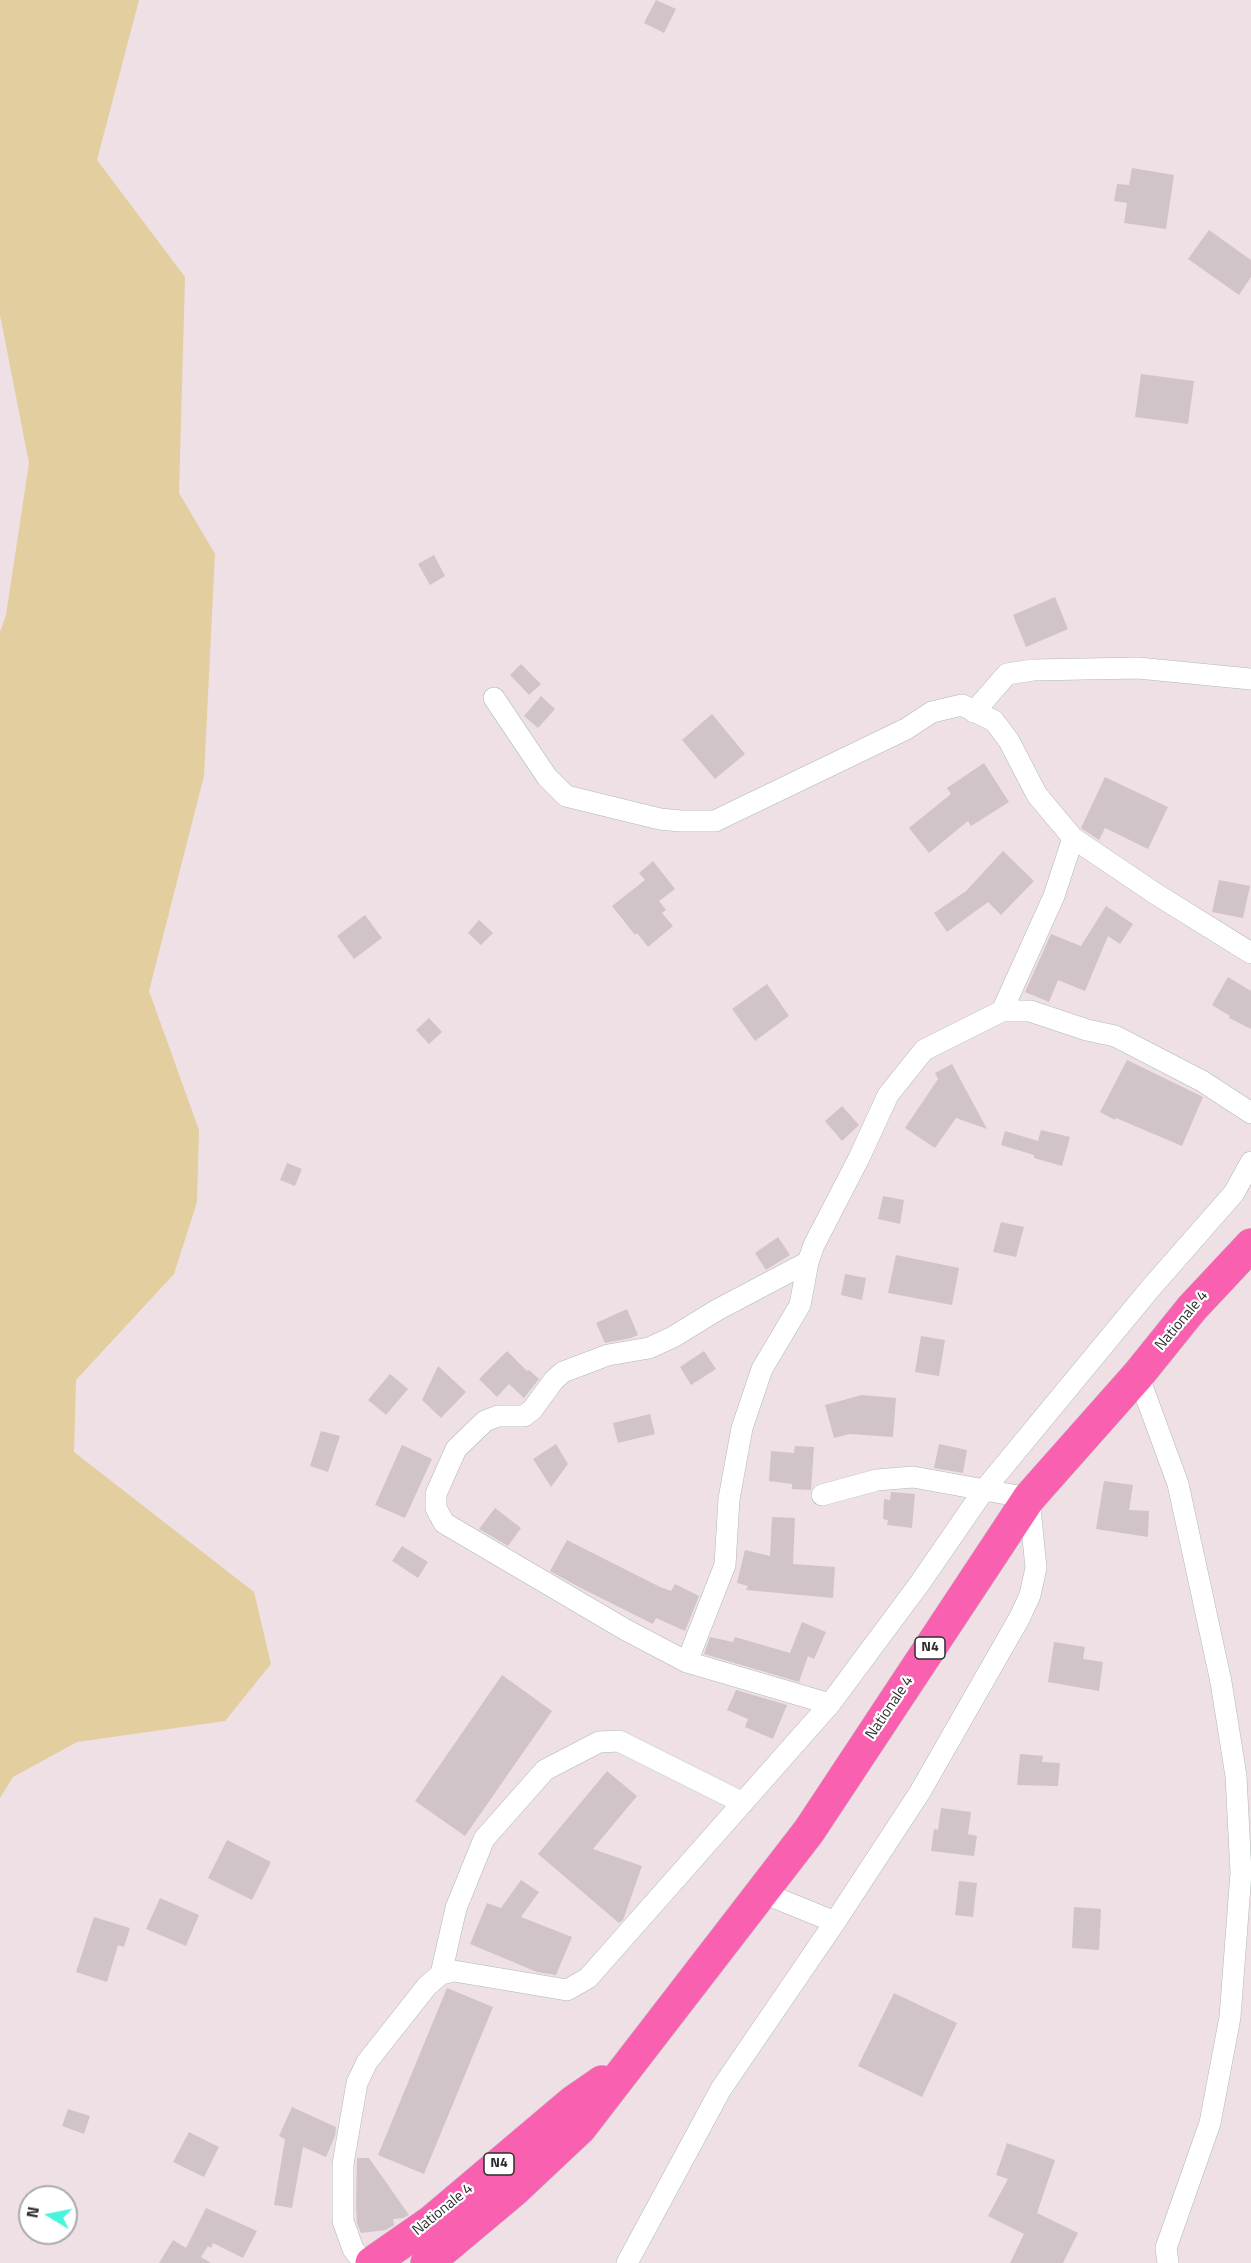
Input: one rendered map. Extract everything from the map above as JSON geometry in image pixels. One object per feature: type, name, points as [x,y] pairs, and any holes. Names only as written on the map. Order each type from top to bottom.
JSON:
[{"type":"highway","name":"Nationale 4","points":[[426,2263],[514,2190],[580,2128],[809,1832],[1029,1498],[1138,1375],[1192,1308],[1251,1245]]},
{"type":"highway","name":"Nationale 4","points":[[372,2263],[431,2222],[573,2102],[626,2066]]},
{"type":"street","points":[[974,711],[1007,674],[1033,670],[1138,668],[1251,679]]},
{"type":"street","points":[[494,698],[548,777],[566,796],[660,819],[681,821],[715,821],[906,729],[932,712],[962,705],[994,721],[1009,741],[1037,795],[1072,838],[1251,953]]},
{"type":"street","points":[[1002,1011],[1054,896],[1072,838]]},
{"type":"street","points":[[687,1662],[725,1565],[729,1499],[742,1428],[762,1369],[800,1305],[808,1262],[830,1211],[859,1158],[888,1095],[924,1050],[1002,1011],[1030,1011],[1088,1030],[1115,1036],[1202,1081],[1251,1113]]},
{"type":"street","points":[[364,2263],[353,2249],[343,2221],[343,2164],[357,2083],[367,2062],[427,1986],[441,1974],[454,1971],[567,1990],[588,1978],[830,1704],[920,1583],[984,1490],[1149,1290],[1234,1193],[1251,1162]]},
{"type":"street","points":[[808,1262],[649,1348],[608,1355],[563,1372],[554,1380],[532,1410],[524,1416],[498,1416],[485,1420],[456,1449],[436,1494],[436,1508],[444,1523],[626,1630],[687,1662],[830,1704]]},
{"type":"street","points":[[1138,1375],[1178,1484],[1221,1682],[1236,1776],[1241,1873],[1230,2017],[1210,2123],[1164,2258]]},
{"type":"street","points":[[627,2263],[721,2089],[835,1923],[920,1792],[1020,1617],[1030,1595],[1036,1568],[1029,1498],[913,1477],[877,1480],[822,1495]]},
{"type":"street","points":[[441,1974],[456,1908],[484,1839],[545,1770],[599,1742],[619,1741],[743,1803]]},
{"type":"street","points":[[761,1892],[835,1923]]},
{"type":"shaded area","points":[[0,0],[139,0],[97,160],[185,277],[179,493],[215,554],[204,776],[149,991],[199,1130],[197,1202],[174,1274],[76,1380],[74,1452],[254,1592],[271,1664],[225,1721],[77,1742],[13,1777],[0,1798],[0,632],[6,615],[29,463],[0,315]]},
{"type":"building","points":[[656,0],[676,9],[664,33],[644,23]]},
{"type":"building","points":[[1132,168],[1174,175],[1166,229],[1124,223],[1127,203],[1114,201],[1117,184],[1129,185]]},
{"type":"building","points":[[1209,230],[1251,260],[1251,277],[1239,295],[1188,259]]},
{"type":"building","points":[[1141,374],[1194,381],[1188,424],[1135,417]]},
{"type":"building","points":[[434,555],[445,576],[430,585],[418,564]]},
{"type":"building","points":[[1055,597],[1068,629],[1026,647],[1013,615]]},
{"type":"building","points":[[521,664],[541,684],[529,695],[510,675]]},
{"type":"building","points":[[541,696],[555,709],[538,728],[524,716]]},
{"type":"building","points":[[712,714],[745,754],[715,779],[682,740]]},
{"type":"building","points":[[984,763],[1009,802],[971,826],[968,821],[929,853],[909,828],[951,794],[947,788]]},
{"type":"building","points":[[1105,777],[1168,807],[1148,849],[1105,828],[1099,840],[1081,828]]},
{"type":"building","points":[[1003,851],[1034,881],[1001,915],[988,902],[947,932],[934,913],[966,891]]},
{"type":"building","points":[[653,861],[675,889],[659,901],[666,910],[662,913],[673,926],[648,947],[637,933],[635,935],[612,906],[645,880],[639,873]]},
{"type":"building","points":[[1219,880],[1250,886],[1243,918],[1212,912]]},
{"type":"building","points":[[1106,906],[1133,924],[1120,944],[1108,936],[1085,991],[1058,980],[1049,1002],[1025,992],[1051,934],[1081,946]]},
{"type":"building","points":[[365,915],[382,938],[354,959],[337,936]]},
{"type":"building","points":[[479,920],[493,933],[481,945],[468,933]]},
{"type":"building","points":[[1228,977],[1251,991],[1251,1029],[1229,1018],[1230,1016],[1212,1005]]},
{"type":"building","points":[[767,984],[789,1016],[755,1041],[732,1009]]},
{"type":"building","points":[[429,1018],[442,1032],[429,1044],[416,1030]]},
{"type":"building","points":[[1127,1060],[1203,1097],[1182,1146],[1100,1112]]},
{"type":"building","points":[[952,1064],[987,1129],[956,1118],[935,1148],[905,1128],[938,1079],[935,1073]]},
{"type":"building","points":[[842,1106],[859,1125],[842,1141],[825,1121]]},
{"type":"building","points":[[1041,1130],[1070,1137],[1062,1166],[1001,1145],[1005,1131],[1038,1141]]},
{"type":"building","points":[[287,1163],[302,1169],[295,1186],[280,1180]]},
{"type":"building","points":[[883,1196],[904,1200],[900,1224],[878,1219]]},
{"type":"building","points":[[1001,1222],[1024,1227],[1016,1257],[993,1252]]},
{"type":"building","points":[[778,1237],[790,1255],[766,1270],[755,1253]]},
{"type":"building","points":[[896,1255],[959,1268],[952,1305],[888,1293]]},
{"type":"building","points":[[845,1274],[866,1278],[862,1300],[841,1295]]},
{"type":"building","points":[[627,1309],[638,1335],[605,1343],[596,1323]]},
{"type":"building","points":[[921,1336],[945,1340],[939,1376],[915,1372]]},
{"type":"building","points":[[507,1351],[527,1371],[529,1370],[539,1379],[524,1398],[509,1384],[497,1397],[479,1379]]},
{"type":"building","points":[[704,1351],[716,1369],[691,1385],[680,1367]]},
{"type":"building","points":[[438,1366],[466,1392],[441,1418],[422,1400]]},
{"type":"building","points":[[390,1374],[408,1389],[386,1415],[368,1400]]},
{"type":"building","points":[[862,1395],[896,1398],[893,1437],[849,1434],[834,1438],[825,1405]]},
{"type":"building","points":[[650,1414],[655,1434],[618,1443],[613,1423]]},
{"type":"building","points":[[321,1431],[340,1436],[328,1472],[310,1466]]},
{"type":"building","points":[[556,1444],[568,1464],[551,1487],[533,1459]]},
{"type":"building","points":[[939,1444],[967,1450],[963,1473],[934,1468]]},
{"type":"building","points":[[402,1445],[432,1459],[405,1518],[375,1505]]},
{"type":"building","points":[[795,1446],[814,1447],[811,1490],[792,1489],[792,1484],[769,1481],[771,1451],[794,1453]]},
{"type":"building","points":[[1104,1481],[1133,1485],[1129,1510],[1149,1511],[1148,1537],[1096,1529]]},
{"type":"building","points":[[891,1492],[915,1494],[912,1528],[887,1525],[888,1520],[883,1519],[884,1499],[890,1500]]},
{"type":"building","points":[[495,1508],[521,1528],[508,1546],[479,1529]]},
{"type":"building","points":[[772,1517],[795,1518],[793,1564],[835,1567],[833,1598],[746,1590],[748,1586],[737,1583],[745,1550],[770,1556]]},
{"type":"building","points":[[567,1540],[660,1587],[671,1591],[675,1584],[699,1596],[685,1631],[656,1618],[653,1624],[550,1571]]},
{"type":"building","points":[[402,1546],[428,1562],[418,1578],[392,1561]]},
{"type":"building","points":[[802,1622],[826,1632],[814,1659],[808,1656],[799,1682],[704,1654],[710,1637],[733,1642],[735,1637],[790,1653]]},
{"type":"building","points":[[1054,1642],[1085,1647],[1083,1659],[1103,1662],[1099,1691],[1048,1682]]},
{"type":"building","points":[[502,1675],[552,1711],[465,1836],[415,1801]]},
{"type":"building","points":[[736,1690],[787,1705],[773,1739],[745,1727],[748,1719],[727,1710]]},
{"type":"building","points":[[1020,1754],[1043,1756],[1042,1762],[1060,1763],[1058,1786],[1017,1785]]},
{"type":"building","points":[[607,1771],[637,1796],[593,1849],[642,1866],[623,1920],[619,1923],[538,1854]]},
{"type":"building","points":[[941,1808],[971,1812],[968,1834],[977,1836],[974,1856],[931,1851],[934,1829],[938,1830]]},
{"type":"building","points":[[227,1840],[271,1862],[252,1900],[208,1878]]},
{"type":"building","points":[[521,1880],[539,1892],[521,1917],[572,1937],[556,1975],[537,1972],[470,1944],[487,1903],[501,1908]]},
{"type":"building","points":[[959,1881],[977,1883],[973,1917],[955,1915]]},
{"type":"building","points":[[160,1898],[199,1915],[186,1946],[146,1929]]},
{"type":"building","points":[[1074,1907],[1101,1909],[1099,1950],[1072,1948]]},
{"type":"building","points":[[94,1917],[130,1928],[124,1947],[118,1945],[107,1982],[76,1972]]},
{"type":"building","points":[[447,1988],[493,2007],[424,2174],[378,2155]]},
{"type":"building","points":[[894,1993],[957,2023],[922,2097],[858,2066]]},
{"type":"building","points":[[292,2107],[336,2127],[335,2136],[326,2157],[303,2147],[292,2208],[274,2205],[285,2139],[279,2136]]},
{"type":"building","points":[[68,2109],[90,2116],[84,2134],[62,2126]]},
{"type":"building","points":[[189,2132],[219,2147],[204,2177],[173,2162]]},
{"type":"building","points":[[1007,2143],[1055,2160],[1037,2213],[1078,2233],[1063,2263],[1010,2263],[1024,2234],[988,2216],[1008,2179],[996,2175]]},
{"type":"building","points":[[357,2158],[369,2158],[409,2215],[393,2219],[394,2225],[386,2230],[361,2233],[357,2223],[356,2205]]},
{"type":"building","points":[[206,2208],[257,2231],[243,2258],[213,2243],[211,2248],[208,2246],[201,2257],[211,2263],[159,2263],[173,2240],[186,2248]]}]
